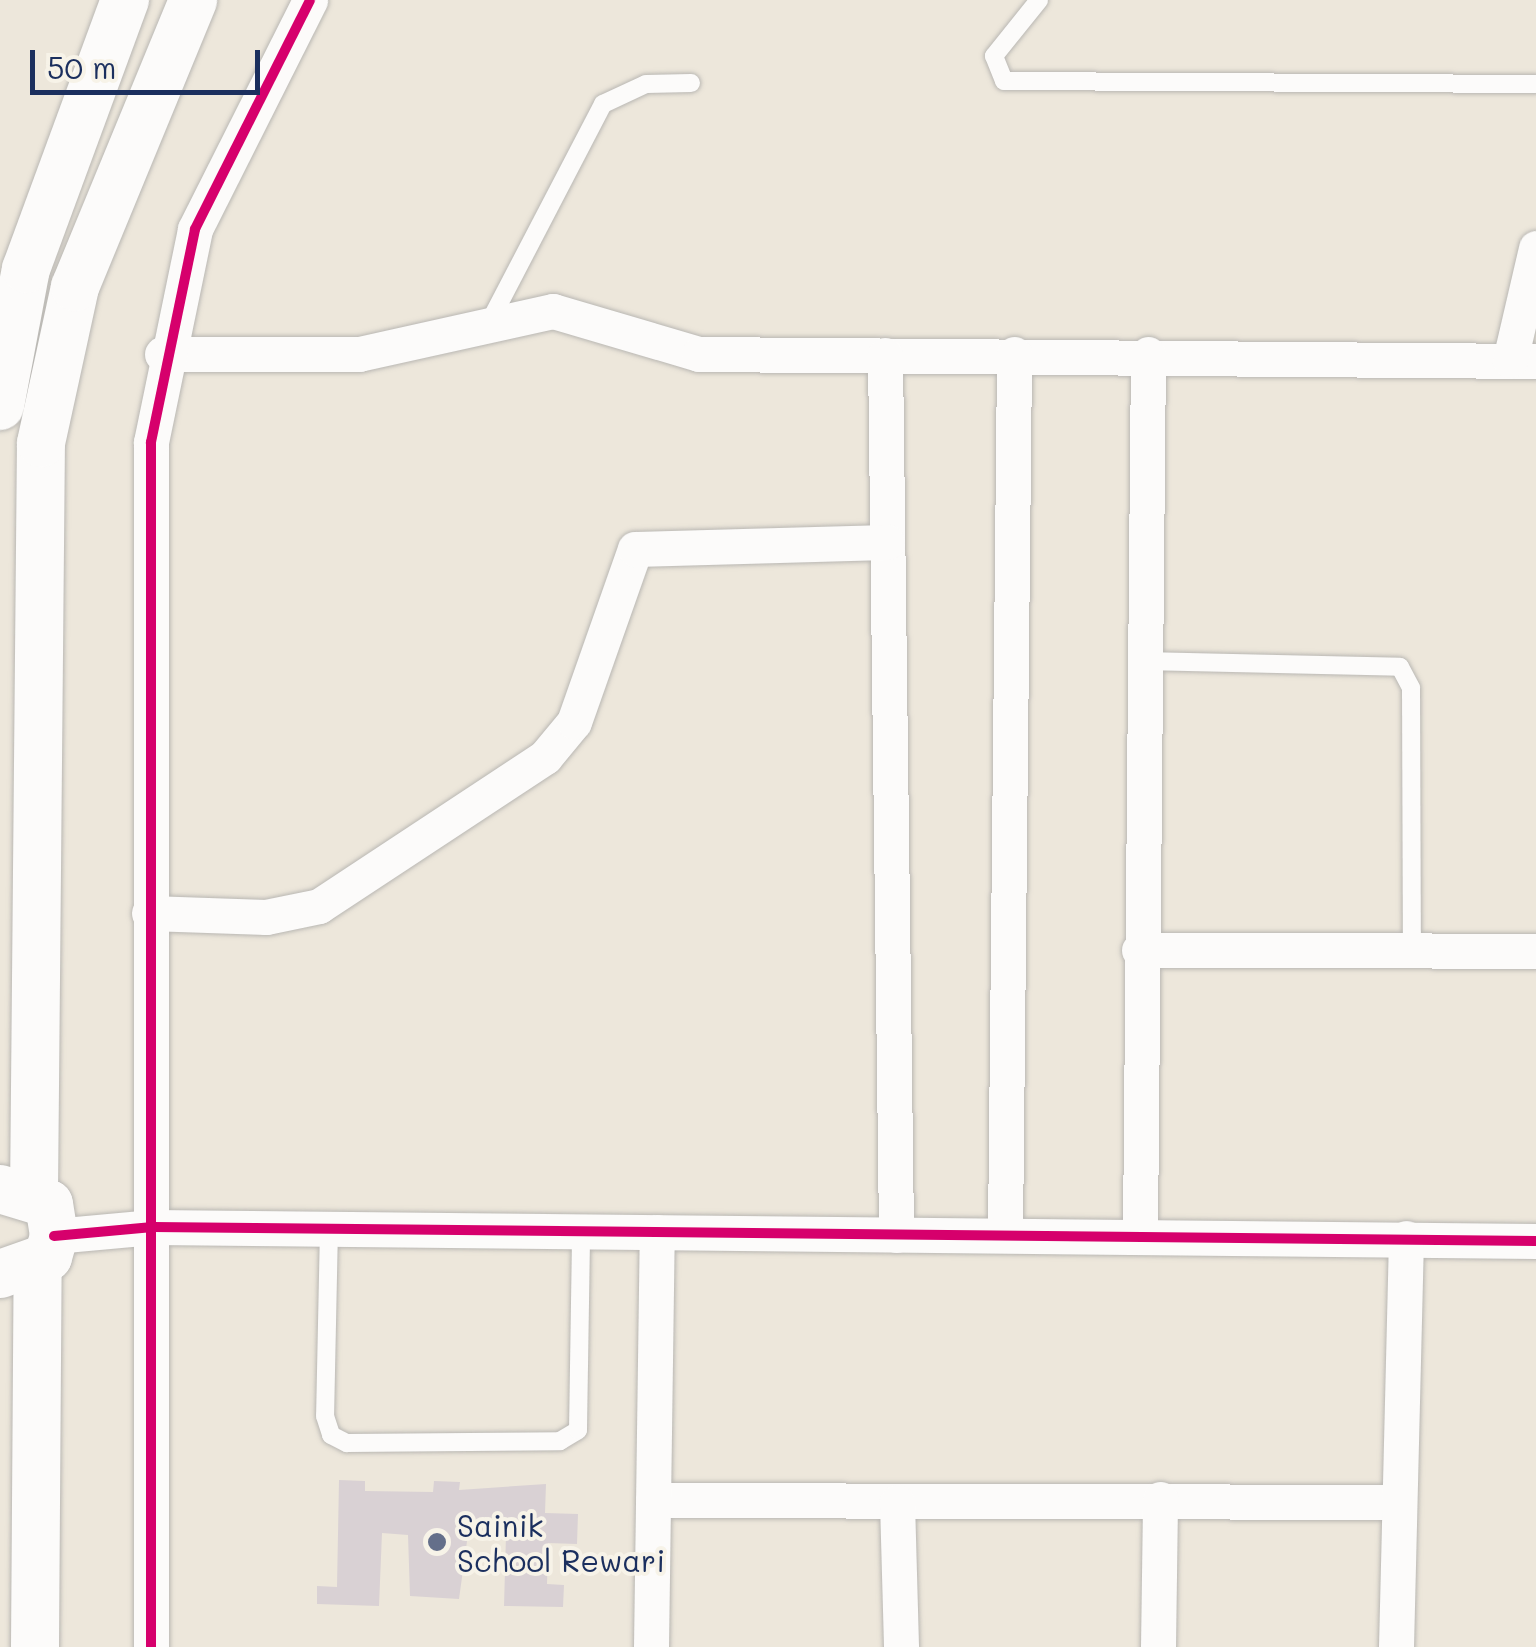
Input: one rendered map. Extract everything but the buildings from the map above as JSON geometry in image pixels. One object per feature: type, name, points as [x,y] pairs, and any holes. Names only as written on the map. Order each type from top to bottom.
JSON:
[{"type":"main road","points":[[0,406],[26,269],[126,0]]},
{"type":"main road","points":[[35,1647],[25,1232],[40,443],[75,286],[193,0]]},
{"type":"street","points":[[151,1647],[150,442],[162,354],[195,229],[310,0]]},
{"type":"street","points":[[162,354],[359,354],[553,310],[699,354],[1148,354],[1523,361],[1536,248]]},
{"type":"street","points":[[1006,1234],[1014,354]]},
{"type":"street","points":[[1140,1232],[1139,950],[1148,354]]},
{"type":"street","points":[[885,355],[896,1235]]},
{"type":"street","points":[[149,914],[266,916],[319,906],[546,757],[574,722],[635,550],[887,542]]},
{"type":"street","points":[[1139,950],[1536,951]]},
{"type":"street","points":[[25,1232],[153,1227],[896,1235],[1140,1232],[1536,1240]]},
{"type":"street","points":[[651,1647],[657,1232]]},
{"type":"street","points":[[1396,1647],[1396,1502],[1406,1238]]},
{"type":"street","points":[[1158,1647],[1160,1499]]},
{"type":"street","points":[[653,1500],[1396,1502]]},
{"type":"street","points":[[898,1502],[901,1647]]},
{"type":"lane","points":[[1039,0],[994,56],[1004,81],[1536,84]]},
{"type":"lane","points":[[489,323],[602,104],[646,84],[691,83]]},
{"type":"lane","points":[[1143,661],[1400,667],[1411,688],[1412,951]]},
{"type":"lane","points":[[329,1228],[325,1416],[331,1435],[348,1443],[560,1442],[578,1430],[581,1231]]},
{"type":"cycle path","points":[[151,1647],[151,442],[195,229],[310,0]]},
{"type":"cycle path","points":[[54,1236],[153,1227],[1536,1241]]},
{"type":"place","name":"Sainik School Rewari","points":[[437,1542]]}]
